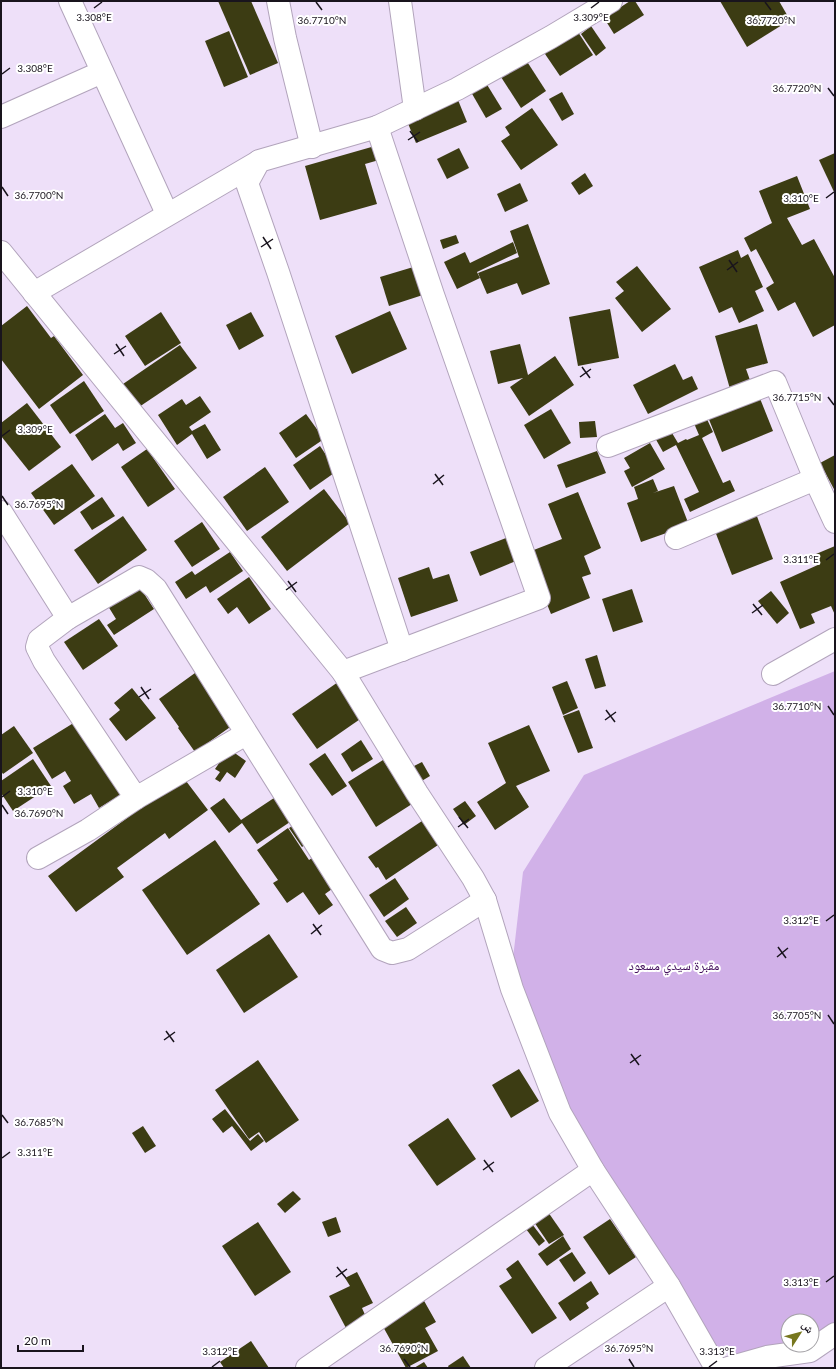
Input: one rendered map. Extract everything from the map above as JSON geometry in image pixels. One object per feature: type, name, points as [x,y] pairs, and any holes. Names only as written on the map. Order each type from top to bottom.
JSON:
[{"type":"street","points":[[70,1],[164,207]]},
{"type":"street","points":[[278,1],[285,38],[312,147]]},
{"type":"street","points":[[400,1],[415,110]]},
{"type":"street","points":[[34,293],[259,161],[312,147],[377,127],[415,110],[457,89],[551,37],[611,1]]},
{"type":"street","points":[[1,118],[102,72]]},
{"type":"street","points":[[342,672],[539,598],[433,295],[377,127]]},
{"type":"street","points":[[259,161],[247,183],[278,272],[402,650]]},
{"type":"street","points":[[1,252],[342,672],[473,878],[485,900],[512,989],[560,1113],[593,1170],[669,1286],[716,1368]]},
{"type":"street","points":[[608,446],[775,382],[815,479],[835,522]]},
{"type":"street","points":[[676,538],[815,479]]},
{"type":"street","points":[[1,512],[68,618]]},
{"type":"street","points":[[136,798],[44,660],[37,647],[39,640],[68,618],[139,577],[146,580],[156,589],[382,949],[392,953],[408,949],[485,900]]},
{"type":"street","points":[[773,674],[835,639]]},
{"type":"street","points":[[38,858],[99,823],[136,798],[246,734]]},
{"type":"street","points":[[307,1368],[593,1170]]},
{"type":"street","points":[[546,1368],[669,1286]]},
{"type":"street","points":[[728,1368],[767,1357],[810,1351],[835,1334]]},
{"type":"green space","name":"مقبرة سيدي مسعود","points":[[835,671],[835,1322],[820,1338],[820,1313],[780,1313],[780,1347],[746,1358],[701,1344],[597,1187],[510,984],[523,872],[584,775]]},
{"type":"building","points":[[218,1],[251,1],[278,63],[250,75]]},
{"type":"building","points":[[630,1],[635,1],[644,15],[614,34],[604,18]]},
{"type":"building","points":[[720,1],[779,1],[790,20],[747,47]]},
{"type":"building","points":[[591,26],[606,48],[596,56],[581,34]]},
{"type":"building","points":[[576,29],[593,55],[560,76],[543,51]]},
{"type":"building","points":[[229,31],[248,77],[224,87],[205,41]]},
{"type":"building","points":[[526,60],[546,91],[521,108],[501,77]]},
{"type":"building","points":[[486,83],[502,109],[486,118],[471,92]]},
{"type":"building","points":[[562,92],[574,114],[562,121],[549,99]]},
{"type":"building","points":[[458,100],[467,122],[416,143],[407,121]]},
{"type":"building","points":[[532,108],[558,145],[521,170],[501,141],[510,135],[505,127]]},
{"type":"building","points":[[382,144],[386,158],[365,164],[377,204],[320,220],[305,166]]},
{"type":"building","points":[[459,148],[469,168],[447,179],[437,159]]},
{"type":"building","points":[[835,153],[835,194],[819,160]]},
{"type":"building","points":[[585,173],[593,186],[579,195],[571,183]]},
{"type":"building","points":[[797,176],[810,209],[787,218],[802,245],[814,239],[835,278],[835,325],[813,337],[795,302],[778,311],[766,288],[774,283],[756,249],[751,252],[744,238],[772,223],[759,191]]},
{"type":"building","points":[[520,183],[528,201],[505,212],[497,194]]},
{"type":"building","points":[[528,224],[550,284],[522,295],[517,283],[487,294],[478,273],[519,257],[510,231]]},
{"type":"building","points":[[456,235],[459,243],[443,249],[440,240]]},
{"type":"building","points":[[513,242],[517,253],[477,272],[480,278],[457,289],[444,262],[465,252],[470,263]]},
{"type":"building","points":[[738,250],[741,258],[748,254],[763,287],[755,291],[764,311],[739,323],[732,307],[719,313],[699,267]]},
{"type":"building","points":[[420,265],[429,293],[389,306],[380,277]]},
{"type":"building","points":[[637,266],[671,309],[642,332],[615,298],[624,291],[616,282]]},
{"type":"building","points":[[27,306],[51,338],[54,336],[83,375],[39,409],[1,359],[1,326]]},
{"type":"building","points":[[610,309],[619,358],[578,366],[569,317]]},
{"type":"building","points":[[390,311],[407,349],[352,374],[335,336]]},
{"type":"building","points":[[161,312],[181,343],[145,366],[125,336]]},
{"type":"building","points":[[251,312],[264,336],[239,350],[226,325]]},
{"type":"building","points":[[757,324],[768,363],[746,369],[751,383],[730,389],[715,336]]},
{"type":"building","points":[[520,344],[528,375],[555,356],[574,385],[529,416],[510,387],[523,378],[498,384],[490,351]]},
{"type":"building","points":[[180,345],[197,368],[139,407],[123,384]]},
{"type":"building","points":[[675,364],[683,380],[692,376],[698,389],[648,414],[633,385]]},
{"type":"building","points":[[84,381],[104,411],[70,434],[50,405]]},
{"type":"building","points":[[200,396],[211,412],[189,427],[192,431],[205,424],[221,450],[207,459],[192,434],[177,445],[158,415],[182,399],[186,405]]},
{"type":"building","points":[[759,396],[773,431],[722,452],[708,417]]},
{"type":"building","points":[[27,403],[61,447],[29,471],[1,436],[1,423]]},
{"type":"building","points":[[551,409],[571,443],[544,459],[524,425]]},
{"type":"building","points":[[105,414],[115,428],[123,423],[136,443],[123,451],[118,443],[92,461],[75,435]]},
{"type":"building","points":[[306,414],[324,439],[296,458],[279,433]]},
{"type":"building","points":[[705,415],[713,432],[702,438],[723,483],[730,480],[735,491],[690,512],[684,499],[699,492],[676,445],[663,452],[654,436],[669,428],[678,443],[686,439],[687,440],[699,435],[693,421]]},
{"type":"building","points":[[595,421],[597,437],[580,438],[579,422]]},
{"type":"building","points":[[650,443],[665,469],[632,487],[624,471],[630,468],[624,458]]},
{"type":"building","points":[[320,446],[337,471],[310,490],[293,465]]},
{"type":"building","points":[[147,449],[175,489],[148,507],[121,467]]},
{"type":"building","points":[[597,451],[606,473],[566,488],[557,465]]},
{"type":"building","points":[[835,455],[835,491],[820,463]]},
{"type":"building","points":[[72,464],[95,496],[54,525],[31,493]]},
{"type":"building","points":[[265,467],[289,502],[247,531],[223,497]]},
{"type":"building","points":[[653,479],[658,491],[653,493],[674,486],[689,525],[641,542],[627,503],[638,499],[634,487]]},
{"type":"building","points":[[324,489],[350,523],[287,571],[261,537]]},
{"type":"building","points":[[578,492],[601,548],[584,556],[591,574],[582,577],[590,598],[551,614],[526,553],[562,539],[548,504]]},
{"type":"building","points":[[102,497],[115,516],[92,530],[80,512]]},
{"type":"building","points":[[755,511],[773,559],[732,575],[713,526]]},
{"type":"building","points":[[123,516],[147,550],[98,584],[74,550]]},
{"type":"building","points":[[202,522],[220,549],[192,567],[174,541]]},
{"type":"building","points":[[506,538],[516,561],[480,576],[470,552]]},
{"type":"building","points":[[835,546],[835,615],[831,606],[811,614],[815,623],[800,629],[780,582],[820,564],[816,554]]},
{"type":"building","points":[[230,552],[243,571],[210,593],[206,586],[186,599],[175,582],[192,571],[195,575]]},
{"type":"building","points":[[429,567],[433,579],[449,574],[458,601],[411,617],[398,578]]},
{"type":"building","points":[[249,577],[271,609],[249,624],[237,607],[228,614],[217,599]]},
{"type":"building","points":[[139,586],[154,609],[114,635],[107,625],[116,619],[108,606]]},
{"type":"building","points":[[632,589],[643,622],[613,632],[602,599]]},
{"type":"building","points":[[771,591],[789,613],[777,624],[758,601]]},
{"type":"building","points":[[99,619],[118,646],[83,670],[64,642]]},
{"type":"building","points":[[597,655],[606,686],[595,689],[585,659]]},
{"type":"building","points":[[195,673],[233,725],[195,752],[159,699]]},
{"type":"building","points":[[341,680],[366,715],[317,749],[292,714]]},
{"type":"building","points":[[567,681],[578,708],[563,715],[552,687]]},
{"type":"building","points":[[132,688],[156,718],[126,741],[109,719],[120,710],[114,703]]},
{"type":"building","points":[[579,710],[593,748],[578,753],[563,716]]},
{"type":"building","points":[[80,719],[122,794],[99,808],[91,794],[74,804],[63,786],[71,781],[65,771],[52,779],[33,748]]},
{"type":"building","points":[[529,725],[550,771],[516,786],[529,807],[495,830],[477,802],[506,783],[488,743]]},
{"type":"building","points":[[14,726],[33,753],[3,774],[1,771],[1,735]]},
{"type":"building","points":[[361,740],[373,759],[352,772],[341,754]]},
{"type":"building","points":[[229,749],[246,761],[235,778],[227,772],[220,782],[215,779],[220,772],[215,769]]},
{"type":"building","points":[[325,753],[347,786],[332,796],[309,764]]},
{"type":"building","points":[[33,759],[51,786],[13,811],[1,793],[1,781]]},
{"type":"building","points":[[383,760],[412,804],[376,827],[348,782]]},
{"type":"building","points":[[422,762],[430,776],[420,782],[412,767]]},
{"type":"building","points":[[183,777],[208,810],[169,839],[165,833],[117,868],[124,877],[76,912],[48,876]]},
{"type":"building","points":[[280,794],[296,818],[257,844],[242,823],[229,833],[210,808],[224,798],[241,820]]},
{"type":"building","points":[[465,801],[476,816],[464,825],[453,809]]},
{"type":"building","points":[[300,821],[312,840],[302,847],[289,828]]},
{"type":"building","points":[[422,821],[438,845],[386,880],[378,867],[376,868],[368,857]]},
{"type":"building","points":[[288,828],[309,860],[318,854],[339,884],[325,894],[333,905],[319,915],[303,892],[287,903],[273,883],[278,880],[257,850]]},
{"type":"building","points":[[215,840],[260,904],[187,955],[142,890]]},
{"type":"building","points":[[395,878],[409,899],[384,917],[369,895]]},
{"type":"building","points":[[406,907],[417,923],[397,937],[385,921]]},
{"type":"building","points":[[269,934],[298,977],[244,1013],[216,970]]},
{"type":"building","points":[[258,1060],[299,1120],[266,1143],[259,1132],[249,1139],[215,1090]]},
{"type":"building","points":[[519,1069],[539,1101],[511,1118],[492,1085]]},
{"type":"building","points":[[225,1109],[250,1141],[258,1134],[264,1141],[251,1151],[232,1126],[223,1133],[212,1119]]},
{"type":"building","points":[[448,1118],[476,1159],[437,1186],[408,1145]]},
{"type":"building","points":[[143,1126],[156,1146],[145,1153],[132,1133]]},
{"type":"building","points":[[293,1191],[301,1199],[285,1213],[277,1204]]},
{"type":"building","points":[[548,1212],[564,1235],[549,1244],[534,1222]]},
{"type":"building","points":[[336,1217],[341,1232],[328,1237],[322,1222]]},
{"type":"building","points":[[610,1219],[636,1257],[609,1275],[583,1237]]},
{"type":"building","points":[[258,1222],[291,1272],[255,1296],[222,1246]]},
{"type":"building","points":[[532,1224],[545,1241],[539,1246],[526,1229]]},
{"type":"building","points":[[563,1236],[571,1249],[547,1266],[538,1254]]},
{"type":"building","points":[[572,1252],[586,1273],[574,1282],[559,1260]]},
{"type":"building","points":[[518,1260],[557,1318],[532,1334],[499,1286],[512,1278],[506,1269]]},
{"type":"building","points":[[357,1272],[373,1303],[362,1308],[366,1317],[346,1328],[329,1296],[350,1286],[345,1278]]},
{"type":"building","points":[[591,1281],[599,1294],[586,1303],[589,1308],[570,1321],[558,1303]]},
{"type":"building","points":[[423,1299],[436,1322],[425,1328],[438,1351],[406,1368],[381,1323]]},
{"type":"building","points":[[251,1341],[269,1368],[224,1368],[220,1362]]},
{"type":"building","points":[[463,1356],[471,1368],[449,1368],[448,1366]]},
{"type":"building","points":[[424,1362],[428,1368],[414,1368]]}]
